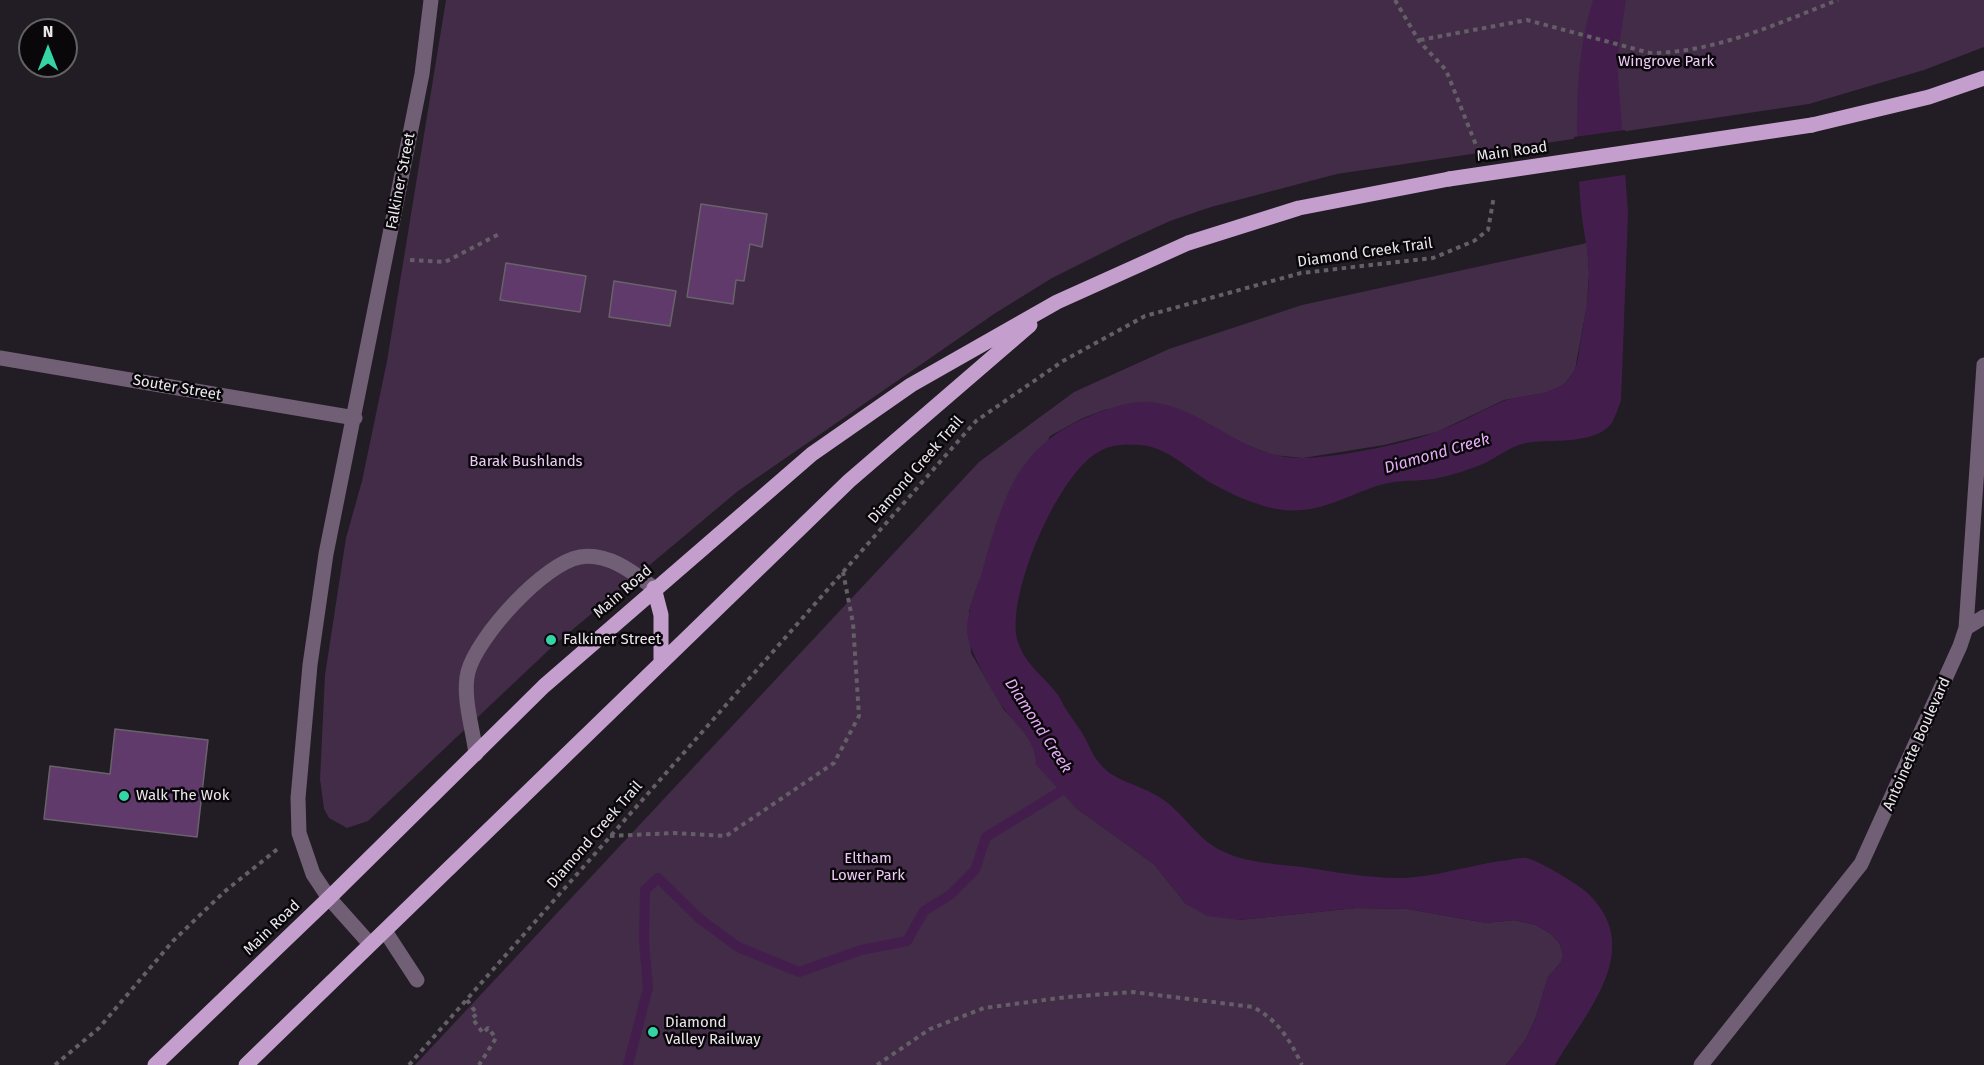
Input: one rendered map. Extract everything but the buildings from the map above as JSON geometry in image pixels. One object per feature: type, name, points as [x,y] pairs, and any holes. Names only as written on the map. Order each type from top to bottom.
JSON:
[{"type":"main road","name":"Main Road","points":[[155,1065],[329,898],[544,686],[654,588],[812,454],[911,385],[1057,302],[1178,247],[1241,224],[1347,197],[1449,179],[1812,125],[1929,97],[1984,78]]},
{"type":"main road","name":"Main Road","points":[[246,1065],[849,481],[1057,302]]},
{"type":"main road","points":[[654,588],[661,615],[661,662]]},
{"type":"street","name":"Falkiner Street","points":[[370,944],[329,898],[313,874],[299,833],[298,798],[310,664],[326,554],[422,74],[431,0]]},
{"type":"street","name":"Souter Street","points":[[0,358],[355,418]]},
{"type":"street","name":"Antoinette Boulevard","points":[[1701,1065],[1861,864],[1949,674],[1966,628],[1984,365]]},
{"type":"street","points":[[476,754],[467,695],[467,674],[474,654],[499,620],[545,575],[580,557],[598,558],[634,572],[654,588]]},
{"type":"street","points":[[1966,628],[1984,617]]},
{"type":"street","points":[[385,931],[417,980]]},
{"type":"path","points":[[1395,0],[1419,40],[1446,70],[1479,153]]},
{"type":"path","points":[[1419,40],[1527,20],[1650,53],[1668,53],[1737,38],[1838,0]]},
{"type":"path","name":"Diamond Creek Trail","points":[[409,1065],[976,420],[1063,361],[1145,316],[1301,273],[1433,258],[1474,241],[1488,230],[1493,210],[1492,187]]},
{"type":"path","points":[[386,256],[428,263],[445,262],[501,233]]},
{"type":"path","points":[[610,836],[674,833],[726,836],[834,763],[859,716],[853,623],[843,572]]},
{"type":"path","points":[[55,1065],[99,1028],[173,941],[224,892],[299,833]]},
{"type":"path","points":[[877,1065],[930,1029],[984,1008],[1067,997],[1133,992],[1253,1007],[1268,1015],[1282,1028],[1302,1065]]},
{"type":"path","points":[[467,1000],[477,1014],[472,1018],[483,1033],[488,1028],[496,1038],[479,1065]]},
{"type":"green space","name":"Barak Bushlands","points":[[446,0],[1984,0],[1984,47],[1924,70],[1809,104],[1337,174],[1211,207],[1170,221],[1124,242],[1052,278],[994,314],[738,491],[553,646],[368,821],[347,828],[329,818],[324,809],[320,779],[325,675],[346,538],[362,481],[387,361]]},
{"type":"green space","name":"Eltham Lower Park","points":[[1587,243],[1589,273],[1587,305],[1575,370],[1564,385],[1545,393],[1504,400],[1437,432],[1384,445],[1303,458],[1273,455],[1239,442],[1107,409],[1083,418],[1050,436],[978,584],[969,611],[971,653],[1004,710],[1025,731],[1076,808],[1154,864],[1186,904],[1239,920],[1356,908],[1408,909],[1486,923],[1514,920],[1536,925],[1551,934],[1560,944],[1563,955],[1561,962],[1548,977],[1536,1017],[1526,1039],[1506,1065],[415,1065],[979,462],[1074,392],[1169,349],[1302,305]]},
{"type":"water","name":"Diamond Creek","points":[[1593,0],[1626,0],[1617,59],[1628,213],[1621,401],[1611,424],[1603,431],[1581,439],[1517,445],[1485,463],[1450,475],[1387,483],[1333,503],[1297,510],[1264,506],[1233,494],[1206,480],[1175,458],[1151,447],[1120,445],[1110,447],[1100,451],[1084,463],[1052,509],[1027,568],[1019,596],[1016,622],[1021,650],[1030,664],[1058,695],[1102,766],[1118,778],[1168,803],[1205,839],[1222,851],[1262,862],[1394,878],[1448,872],[1526,858],[1547,867],[1584,890],[1602,911],[1611,933],[1612,955],[1606,978],[1596,1000],[1555,1065],[1506,1065],[1526,1039],[1536,1017],[1548,977],[1561,962],[1563,955],[1560,944],[1551,934],[1536,925],[1515,920],[1486,923],[1408,909],[1356,908],[1239,920],[1207,916],[1186,904],[1154,864],[1076,808],[1036,765],[1030,741],[1000,703],[971,646],[967,629],[969,614],[998,518],[1018,474],[1032,455],[1049,439],[1100,412],[1129,403],[1158,403],[1177,408],[1264,452],[1283,457],[1319,457],[1409,441],[1454,425],[1509,399],[1550,391],[1567,380],[1578,360],[1588,290],[1589,266],[1579,183],[1577,104],[1586,25]]},
{"type":"pier","points":[[1625,130],[1630,174],[1577,182],[1574,137]]},
{"type":"waterway","points":[[628,1065],[648,988],[644,941],[645,890],[658,878],[700,919],[738,947],[799,972],[861,950],[907,941],[924,911],[950,895],[975,870],[986,837],[1071,785]]},
{"type":"place","name":"Falkiner Street","points":[[551,640]]},
{"type":"place","name":"Walk The Wok","points":[[124,796]]},
{"type":"place","name":"Diamond Valley Railway","points":[[653,1032]]},
{"type":"park label","name":"Wingrove Park","points":[[1666,62]]}]
